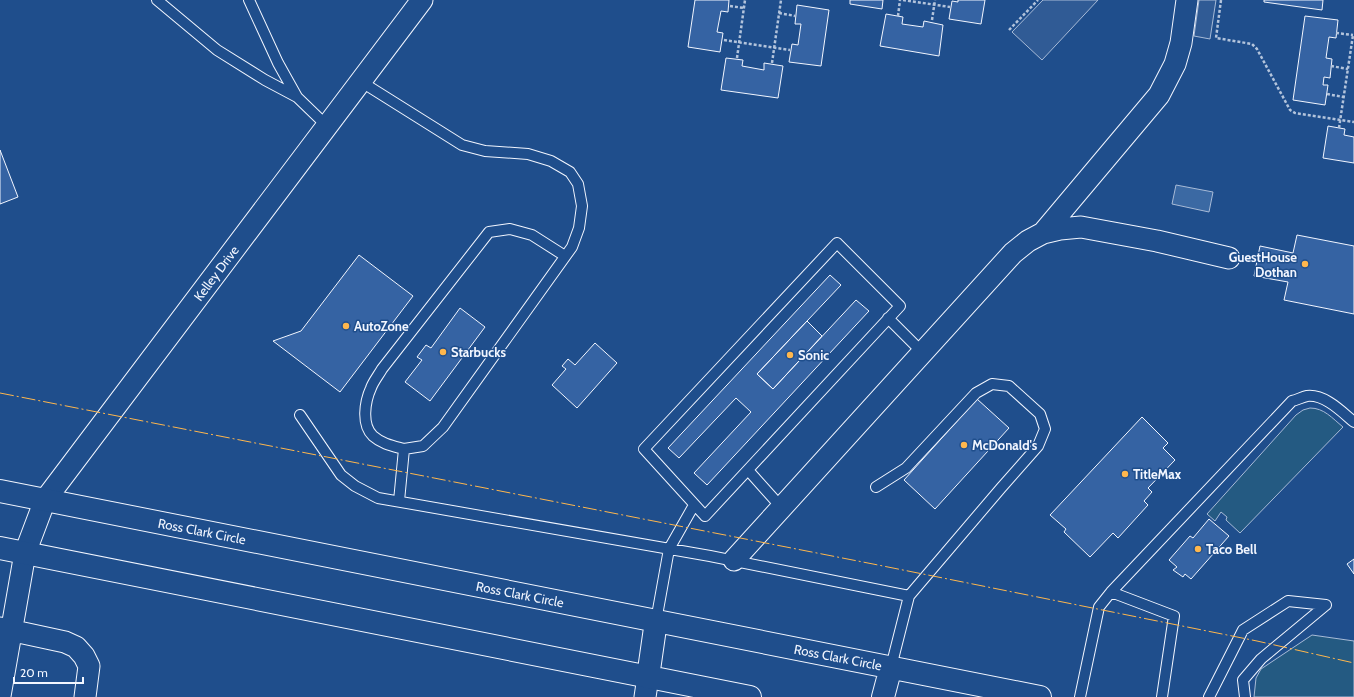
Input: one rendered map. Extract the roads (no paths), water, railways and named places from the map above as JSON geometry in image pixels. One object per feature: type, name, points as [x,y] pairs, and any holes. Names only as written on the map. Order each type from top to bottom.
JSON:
[{"type":"highway","name":"Ross Clark Circle","points":[[0,491],[1040,697]]},
{"type":"highway","points":[[0,548],[646,687],[750,697]]},
{"type":"highway","points":[[646,687],[656,621]]},
{"type":"highway","points":[[883,697],[891,668]]},
{"type":"street","name":"Kelley Drive","points":[[0,696],[6,629],[25,553],[45,500],[422,0]]},
{"type":"street","points":[[1043,233],[1159,95],[1175,64],[1181,43],[1187,0]]},
{"type":"street","points":[[734,560],[1013,253],[1028,241],[1043,233],[1060,229],[1081,227],[1158,241],[1229,258]]},
{"type":"street","points":[[6,629],[65,642],[76,647],[84,656],[89,666],[85,697]]},
{"type":"lane","points":[[157,0],[216,50],[265,80],[297,97],[327,126]]},
{"type":"lane","points":[[249,0],[278,62],[297,97]]},
{"type":"lane","points":[[360,81],[462,145],[485,151],[528,154],[551,162],[570,172],[578,184],[582,206],[579,228],[572,247],[443,427],[422,446],[404,449],[384,443],[372,435],[365,422],[366,402],[371,388],[382,370],[489,232],[510,230],[532,235],[565,256]]},
{"type":"lane","points":[[837,243],[900,306],[748,470],[705,516],[644,449],[837,243]]},
{"type":"lane","points":[[888,318],[922,352]]},
{"type":"lane","points":[[876,487],[906,468],[976,393],[992,384],[1009,386],[1040,414],[1045,429],[1038,446],[909,596],[891,668]]},
{"type":"lane","points":[[1080,697],[1099,607],[1111,592],[1292,401],[1308,396],[1319,398],[1334,406],[1354,422]]},
{"type":"lane","points":[[300,415],[341,475],[355,486],[378,498],[734,560],[909,596]]},
{"type":"lane","points":[[399,501],[404,449]]},
{"type":"lane","points":[[748,470],[782,508]]},
{"type":"lane","points":[[656,621],[669,549],[694,505]]},
{"type":"lane","points":[[1111,592],[1174,616],[1162,697]]},
{"type":"lane","points":[[1209,697],[1243,630],[1288,601],[1326,605],[1261,659],[1243,680],[1245,697]]},
{"type":"place","name":"GuestHouse Dothan","points":[[1305,264]]},
{"type":"place","name":"AutoZone","points":[[346,326]]},
{"type":"place","name":"Starbucks","points":[[443,352]]},
{"type":"place","name":"Sonic","points":[[790,355]]},
{"type":"place","name":"McDonald's","points":[[964,445]]},
{"type":"place","name":"TitleMax","points":[[1125,474]]},
{"type":"place","name":"Taco Bell","points":[[1198,549]]}]
